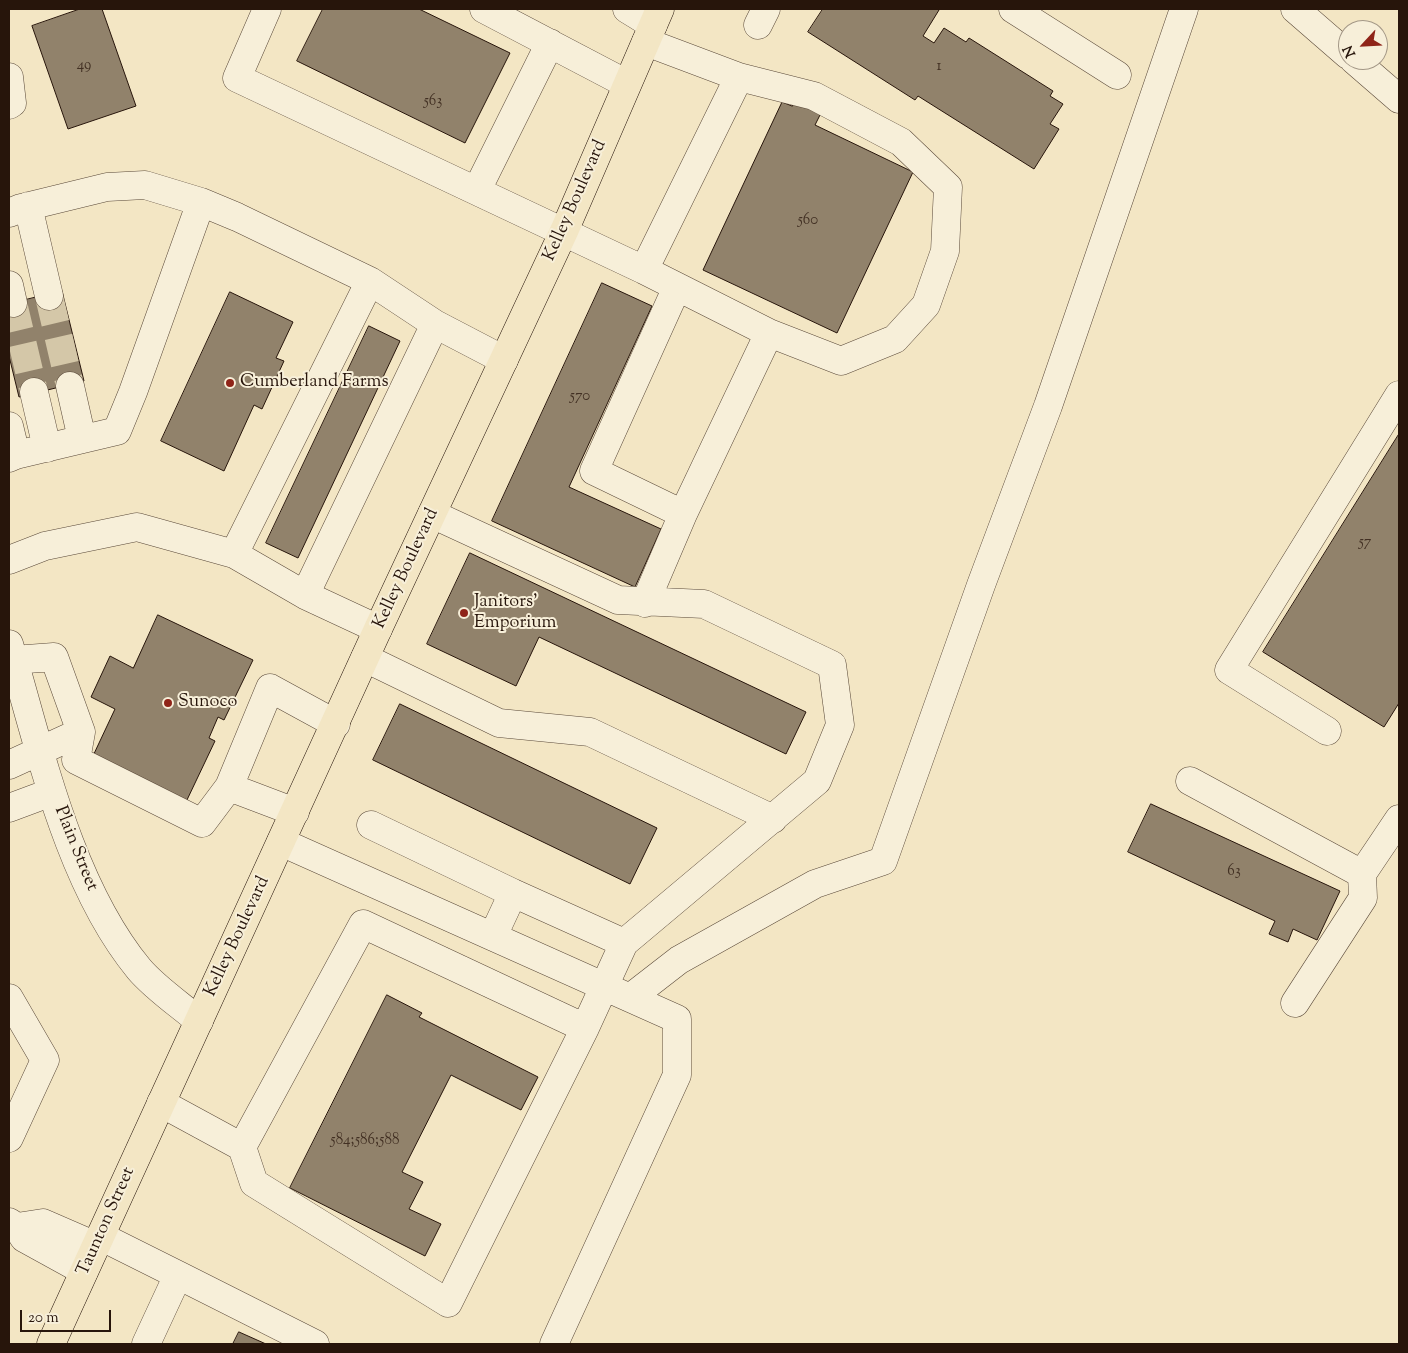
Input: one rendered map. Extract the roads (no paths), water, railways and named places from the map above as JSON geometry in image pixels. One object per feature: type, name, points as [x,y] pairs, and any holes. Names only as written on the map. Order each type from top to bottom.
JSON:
[{"type":"main road","name":"Kelley Boulevard","points":[[155,1115],[282,842],[378,629],[564,231],[653,25]]},
{"type":"main road","name":"Taunton Street","points":[[51,1344],[155,1115]]},
{"type":"street","points":[[266,9],[237,78],[564,231],[769,333],[841,361],[895,339],[926,305],[945,251],[948,187],[901,142],[814,96],[740,77],[627,9]]},
{"type":"street","points":[[484,9],[627,84]]},
{"type":"street","points":[[630,998],[679,960],[814,884],[883,860],[980,584],[1048,406],[1184,9]]},
{"type":"street","points":[[1295,9],[1338,46]]},
{"type":"street","points":[[1024,12],[1117,75]]},
{"type":"street","points":[[477,190],[550,43]]},
{"type":"street","points":[[1366,70],[1399,99]]},
{"type":"street","points":[[9,77],[12,104],[9,105]]},
{"type":"street","points":[[644,270],[740,77]]},
{"type":"street","points":[[49,296],[19,210],[107,187],[145,185],[201,202],[370,281],[435,324],[504,360]]},
{"type":"street","points":[[9,426],[12,457],[117,431],[134,392],[201,202]]},
{"type":"street","points":[[234,554],[370,281]]},
{"type":"street","points":[[677,287],[594,471],[683,514]]},
{"type":"street","points":[[305,595],[435,324]]},
{"type":"street","points":[[645,602],[683,514],[769,333]]},
{"type":"street","points":[[70,386],[82,439]]},
{"type":"street","points":[[34,392],[47,448]]},
{"type":"street","points":[[1327,731],[1229,670],[1399,395]]},
{"type":"street","points":[[432,514],[618,600],[704,604],[832,665],[840,725],[817,781],[624,943],[585,1028],[448,1303],[254,1183],[242,1147],[363,924],[585,1028]]},
{"type":"street","points":[[9,560],[44,546],[137,527],[234,554],[305,595],[378,629]]},
{"type":"street","points":[[11,652],[54,657],[81,732],[76,760],[202,823],[229,787],[270,688],[336,724]]},
{"type":"street","name":"Plain Street","points":[[11,652],[52,792],[78,861],[106,921],[140,970],[199,1021]]},
{"type":"street","points":[[365,658],[499,723],[590,732],[773,819]]},
{"type":"street","points":[[9,765],[81,732]]},
{"type":"street","points":[[1190,781],[1362,874]]},
{"type":"street","points":[[229,787],[295,812]]},
{"type":"street","points":[[9,808],[52,792]]},
{"type":"street","points":[[1295,1004],[1363,898],[1362,874],[1399,819]]},
{"type":"street","points":[[371,825],[513,894],[624,943]]},
{"type":"street","points":[[282,842],[677,1019],[676,1075],[554,1344]]},
{"type":"street","points":[[493,936],[513,894]]},
{"type":"street","points":[[9,998],[45,1060],[9,1138]]},
{"type":"street","points":[[155,1115],[242,1147]]},
{"type":"street","points":[[13,1224],[43,1223],[98,1241],[178,1275],[315,1344]]},
{"type":"street","points":[[13,1224],[24,1238],[84,1271]]},
{"type":"street","points":[[146,1344],[178,1275]]},
{"type":"tunnel","points":[[49,296],[70,386]]},
{"type":"tunnel","points":[[13,303],[34,392]]},
{"type":"place","name":"Cumberland Farms","points":[[230,383]]},
{"type":"place","name":"Janitors' Emporium","points":[[464,613]]},
{"type":"place","name":"Sunoco","points":[[168,703]]}]
